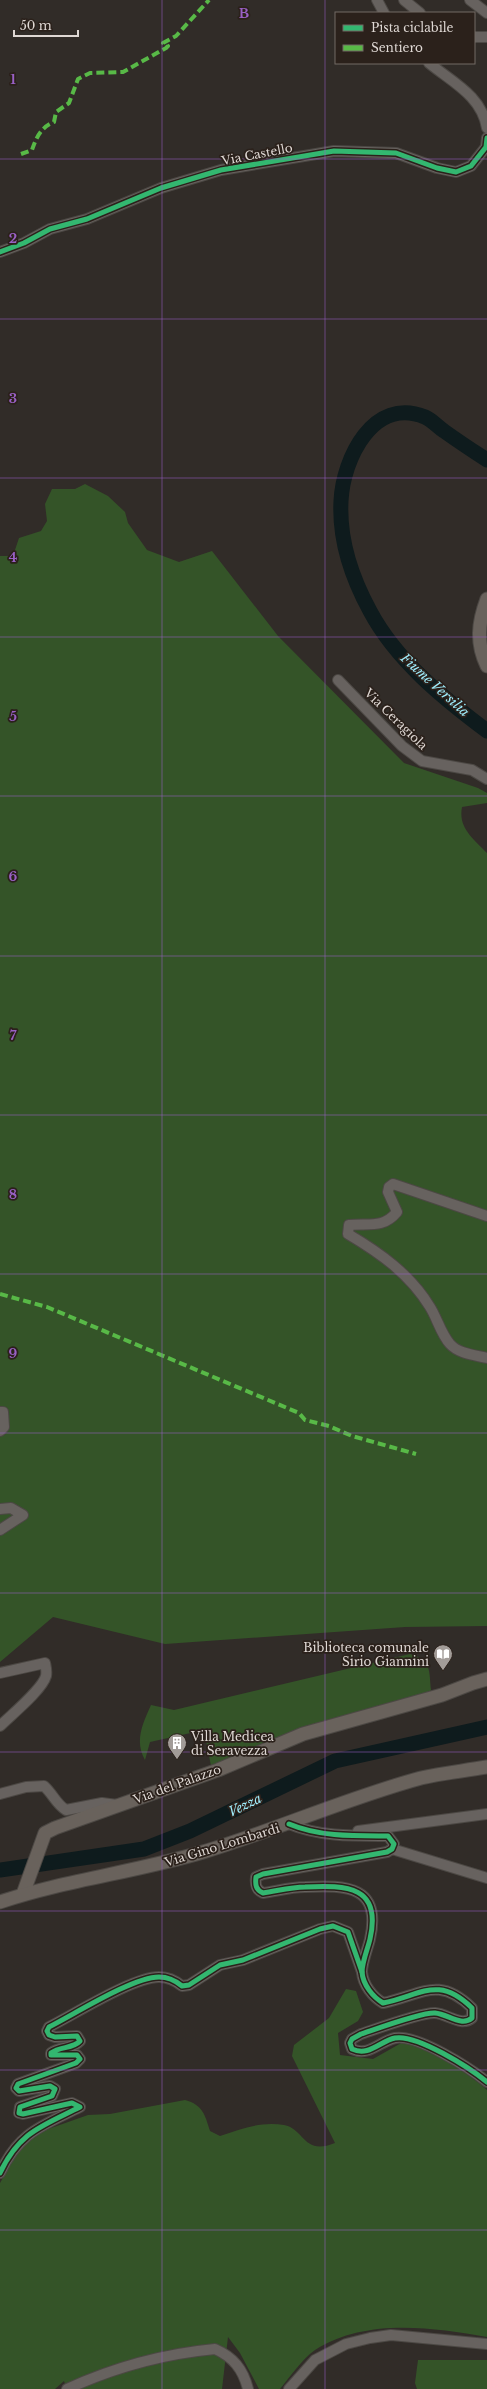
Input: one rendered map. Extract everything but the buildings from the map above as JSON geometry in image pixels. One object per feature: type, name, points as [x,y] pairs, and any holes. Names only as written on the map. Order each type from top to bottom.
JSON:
[{"type":"main road","points":[[487,599],[479,632],[480,650],[487,666]]},
{"type":"main road","name":"Via del Palazzo","points":[[23,1894],[45,1833],[218,1770],[303,1734],[442,1695],[473,1683],[487,1680]]},
{"type":"main road","name":"Via Gino Lombardi","points":[[0,1902],[23,1894],[160,1864],[289,1824],[390,1787],[424,1778],[487,1767]]},
{"type":"street","points":[[377,0],[383,12]]},
{"type":"street","points":[[404,0],[419,12]]},
{"type":"street","points":[[470,0],[487,13]]},
{"type":"street","points":[[475,36],[487,37]]},
{"type":"street","points":[[430,64],[473,97],[486,119],[487,128]]},
{"type":"street","name":"Via Castello","points":[[0,252],[24,243],[50,229],[87,220],[161,188],[221,170],[334,151],[396,153],[437,168],[456,172],[471,166],[486,147],[487,138]]},
{"type":"street","name":"Via Ceragiola","points":[[338,680],[402,746],[422,762],[472,770],[487,780]]},
{"type":"street","points":[[487,1216],[393,1184],[388,1187],[388,1192],[397,1212],[390,1220],[377,1226],[349,1225],[347,1230],[348,1234],[392,1263],[416,1288],[430,1306],[450,1344],[460,1352],[487,1358]]},
{"type":"street","points":[[0,1412],[3,1412],[4,1427],[0,1431]]},
{"type":"street","points":[[0,1509],[11,1508],[23,1515],[0,1530]]},
{"type":"street","points":[[0,1673],[45,1663],[46,1670],[46,1677],[37,1689],[0,1726]]},
{"type":"street","points":[[0,1794],[26,1787],[44,1786],[50,1791],[58,1805],[66,1810],[102,1803],[119,1805]]},
{"type":"street","points":[[345,1836],[355,1831],[487,1814]]},
{"type":"street","points":[[289,1824],[302,1830],[345,1836],[388,1836],[394,1844],[392,1849],[387,1852],[270,1872],[256,1877],[255,1884],[258,1891],[263,1893],[304,1887],[330,1888],[354,1890],[368,1900],[374,1915],[362,1972]]},
{"type":"street","points":[[392,1849],[487,1878]]},
{"type":"street","points":[[0,2173],[15,2147],[32,2131],[80,2107],[72,2103],[23,2114],[19,2113],[20,2107],[52,2096],[55,2089],[50,2086],[19,2091],[16,2088],[18,2084],[76,2063],[80,2059],[78,2055],[52,2055],[51,2053],[57,2049],[77,2045],[80,2041],[77,2036],[55,2037],[49,2035],[47,2031],[49,2027],[120,1989],[137,1982],[159,1977],[174,1980],[182,1986],[189,1985],[220,1965],[243,1960],[320,1929],[333,1926],[348,1932],[372,1997],[383,2003],[432,1989],[446,1990],[459,1995],[472,2008],[472,2018],[461,2022],[447,2015],[433,2013],[361,2034],[352,2039],[350,2043],[352,2049],[358,2052],[366,2051],[396,2038],[411,2039],[454,2060],[487,2082]]},
{"type":"street","points":[[289,2389],[315,2360],[346,2344],[370,2338],[391,2335],[487,2344]]},
{"type":"street","points":[[67,2389],[104,2372],[131,2364],[215,2349],[227,2354],[239,2366],[248,2389]]},
{"type":"green space","points":[[85,484],[108,496],[125,512],[128,523],[147,550],[179,562],[212,551],[278,636],[404,763],[478,788],[487,793],[487,803],[462,807],[461,814],[464,827],[487,853],[487,1626],[405,1627],[165,1644],[53,1617],[0,1662],[0,556],[9,556],[14,553],[19,538],[41,531],[47,521],[45,504],[52,489],[75,489]]},
{"type":"green space","points":[[410,1654],[422,1659],[428,1667],[431,1690],[428,1694],[299,1730],[211,1766],[204,1730],[150,1742],[145,1760],[142,1753],[140,1746],[141,1732],[151,1705],[174,1710]]},
{"type":"green space","points":[[346,1989],[356,1991],[363,2012],[358,2021],[338,2033],[340,2055],[373,2059],[403,2042],[447,2062],[478,2082],[487,2090],[487,2337],[421,2328],[377,2329],[355,2333],[334,2340],[315,2350],[301,2363],[280,2389],[259,2389],[240,2353],[228,2337],[222,2389],[67,2389],[64,2381],[55,2389],[0,2389],[0,2183],[20,2148],[37,2133],[88,2115],[110,2114],[185,2100],[200,2108],[205,2115],[210,2131],[220,2136],[252,2126],[276,2124],[291,2127],[310,2144],[316,2146],[324,2146],[335,2143],[292,2056],[294,2045],[329,2018]]},
{"type":"green space","points":[[418,2360],[487,2360],[487,2389],[417,2389],[415,2383]]},
{"type":"waterway","name":"Fiume Versilia","points":[[487,460],[425,417],[407,413],[390,415],[376,423],[364,435],[355,450],[343,484],[341,501],[342,530],[352,572],[370,611],[381,629],[393,646],[422,677],[487,731]]},
{"type":"waterway","name":"Vezza","points":[[0,1870],[144,1849],[190,1831],[335,1761],[487,1727]]},
{"type":"marked path","points":[[21,154],[32,150],[35,141],[42,130],[54,122],[56,112],[69,103],[78,79],[90,73],[123,72],[166,48],[168,46],[163,43],[176,36],[209,0]]},
{"type":"marked path","points":[[0,1294],[47,1307],[299,1413],[305,1420],[329,1426],[352,1436],[416,1454]]},
{"type":"cycle path","points":[[0,252],[24,243],[50,229],[87,219],[161,188],[221,170],[334,151],[396,153],[437,168],[456,172],[471,166],[486,147],[487,138]]},
{"type":"cycle path","points":[[289,1824],[325,1834],[350,1836],[388,1836],[394,1844],[392,1849],[387,1852],[263,1874],[256,1877],[257,1889],[263,1893],[320,1886],[335,1887],[358,1892],[366,1899],[371,1908],[372,1921],[370,1939],[362,1968],[364,1981],[369,1990],[383,2003],[397,2000],[419,1992],[439,1990],[449,1992],[460,1998],[472,2008],[472,2018],[468,2020],[459,2021],[440,2014],[429,2013],[377,2028],[352,2039],[350,2043],[352,2049],[358,2051],[369,2050],[395,2038],[405,2038],[429,2046],[443,2053],[487,2082]]},
{"type":"cycle path","points":[[0,2173],[7,2159],[24,2139],[43,2125],[80,2107],[72,2103],[23,2114],[19,2113],[20,2107],[52,2096],[55,2089],[50,2086],[19,2091],[16,2088],[18,2084],[76,2063],[80,2059],[77,2055],[51,2055],[51,2053],[58,2049],[77,2044],[80,2041],[77,2036],[55,2037],[49,2035],[47,2031],[49,2027],[104,1997],[134,1983],[159,1977],[172,1980],[182,1986],[189,1985],[220,1965],[243,1960],[320,1929],[333,1926],[348,1932],[362,1972]]},
{"type":"place","name":"Biblioteca comunale Sirio Giannini","points":[[443,1671]]},
{"type":"place","name":"Villa Medicea di Seravezza","points":[[177,1760]]}]
